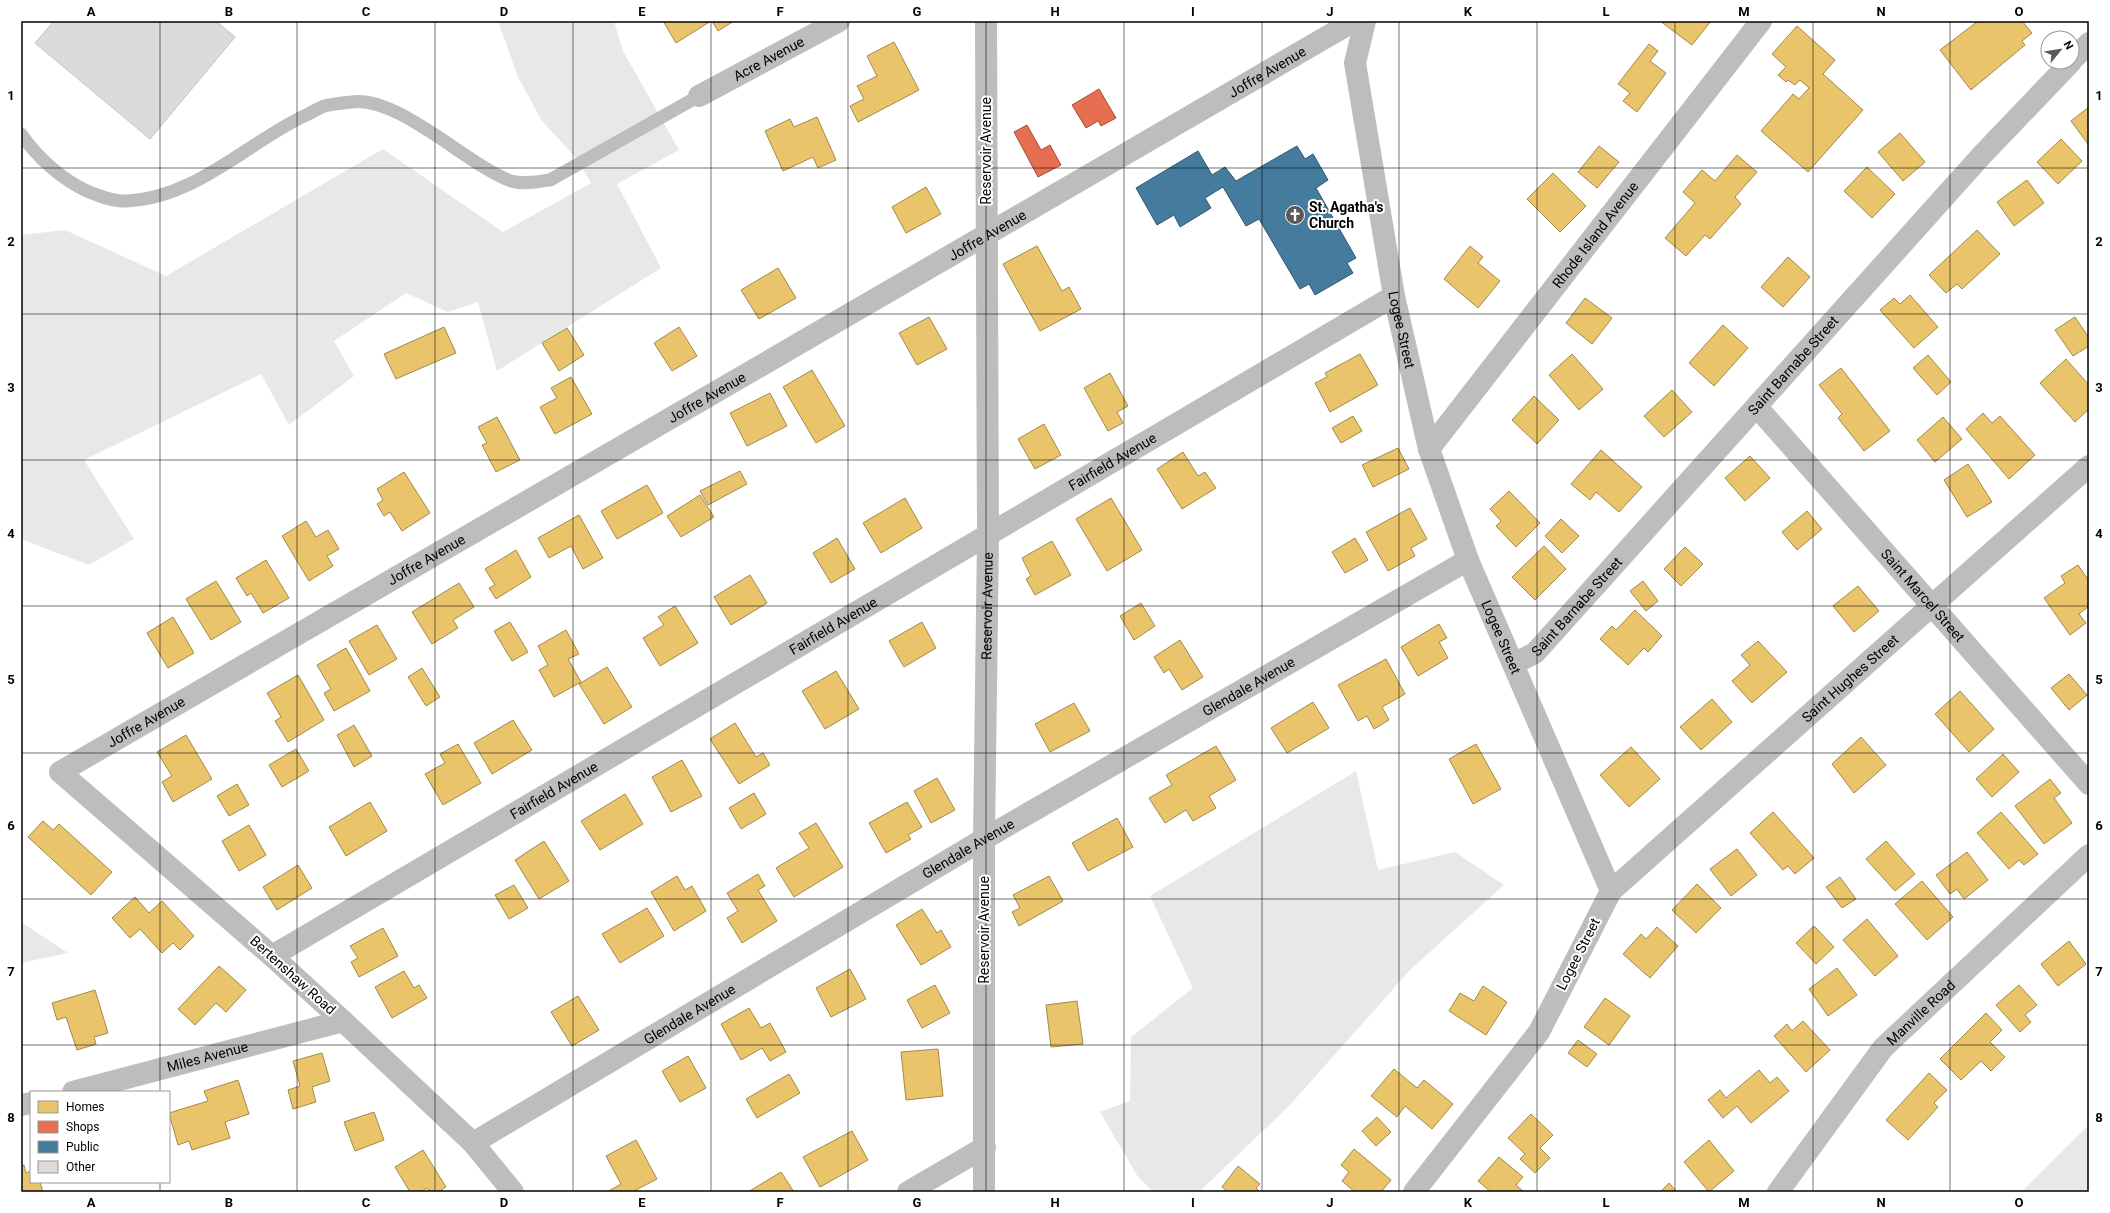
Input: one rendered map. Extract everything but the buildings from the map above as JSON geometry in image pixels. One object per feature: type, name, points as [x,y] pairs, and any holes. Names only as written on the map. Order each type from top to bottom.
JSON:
[{"type":"main road","name":"Manville Road","points":[[1778,1192],[1883,1048],[2089,856]]},
{"type":"street","name":"Acre Avenue","points":[[699,96],[838,21]]},
{"type":"street","name":"Reservoir Avenue","points":[[984,1192],[984,839],[988,536],[986,21]]},
{"type":"street","name":"Joffre Avenue","points":[[60,772],[466,535],[986,237],[1354,21]]},
{"type":"street","name":"Logee Street","points":[[1365,21],[1355,63],[1394,296],[1429,449],[1468,560],[1611,891],[1538,1032],[1414,1192]]},
{"type":"street","name":"Rhode Island Avenue","points":[[1429,449],[1760,21]]},
{"type":"street","name":"Saint Barnabe Street","points":[[2080,52],[2089,43]]},
{"type":"street","name":"Saint Barnabe Street","points":[[1513,664],[1535,653],[1982,155],[2062,70]]},
{"type":"street","name":"Fairfield Avenue","points":[[272,956],[1394,296]]},
{"type":"street","name":"Saint Marcel Street","points":[[1757,407],[1932,608],[2089,784]]},
{"type":"street","name":"Saint Hughes Street","points":[[1611,891],[1932,608],[2089,466]]},
{"type":"street","name":"Glendale Avenue","points":[[472,1143],[984,839],[1468,560]]},
{"type":"street","name":"Bertenshaw Road","points":[[60,772],[272,956],[343,1021],[472,1143],[513,1192]]},
{"type":"street","name":"Miles Avenue","points":[[76,1091],[343,1021]]},
{"type":"street","points":[[908,1192],[985,1147]]},
{"type":"lane","points":[[21,134],[52,168],[77,186],[101,197],[126,201],[161,195],[185,187],[285,125],[324,106],[353,102],[370,102],[390,109],[496,173],[513,181],[529,182],[550,180],[699,96]]},
{"type":"shaded area","points":[[498,21],[614,21],[623,51],[679,150],[617,184],[661,268],[497,371],[478,302],[448,312],[406,293],[334,341],[354,376],[289,425],[261,374],[84,460],[134,539],[89,565],[21,539],[21,235],[65,230],[166,276],[383,149],[503,232],[591,183],[576,158],[542,121],[518,77]]},
{"type":"shaded area","points":[[1356,771],[1378,870],[1455,852],[1504,885],[1410,970],[1288,1107],[1199,1192],[1154,1192],[1138,1177],[1100,1112],[1130,1101],[1131,1037],[1193,988],[1150,896]]},
{"type":"shaded area","points":[[21,922],[68,953],[21,963]]},
{"type":"shaded area","points":[[2089,1125],[2089,1192],[2021,1192]]},
{"type":"place","name":"St. Agatha's Church","points":[[1295,215]]}]
